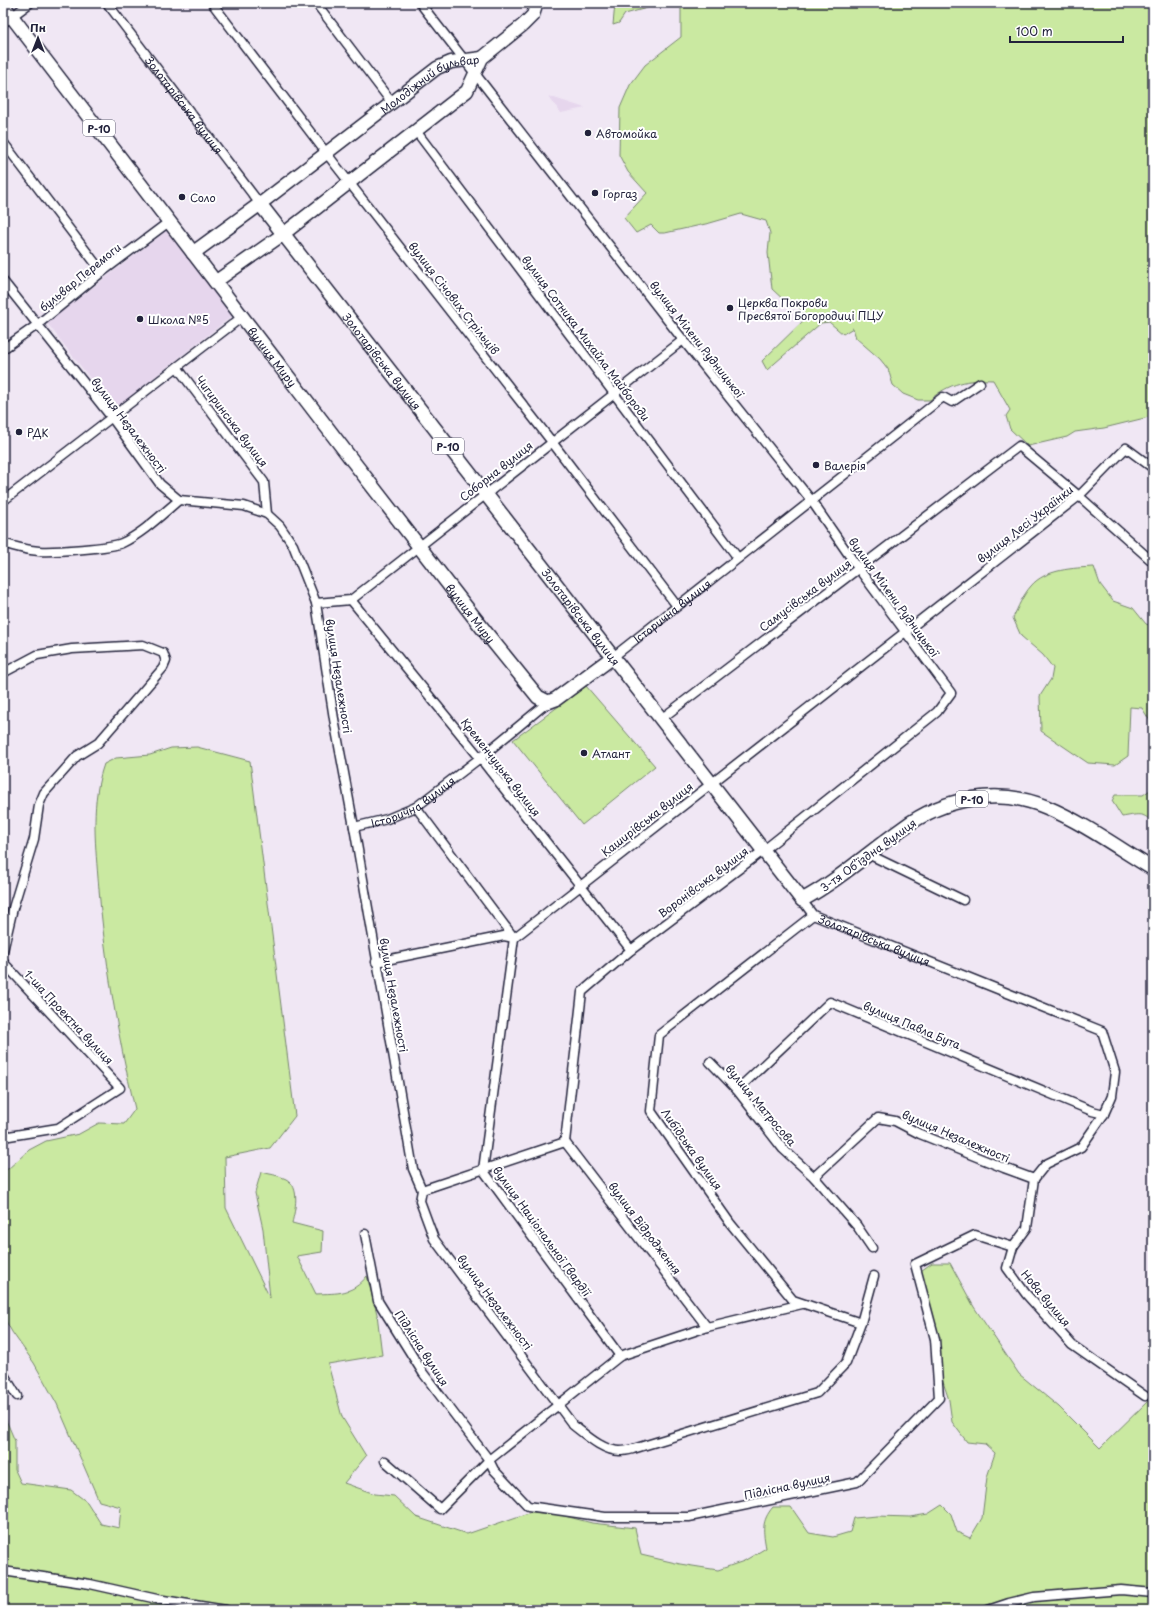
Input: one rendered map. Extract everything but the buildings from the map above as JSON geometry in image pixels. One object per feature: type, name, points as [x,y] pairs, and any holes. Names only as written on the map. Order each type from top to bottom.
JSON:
[{"type":"main road","points":[[482,58],[523,25],[533,15],[537,3]]},
{"type":"main road","name":"вулиця Миру","points":[[3,5],[8,19],[170,221],[215,282],[419,546],[538,697],[548,702]]},
{"type":"main road","name":"Молодіжний бульвар","points":[[193,253],[326,154],[437,68],[451,62],[482,58],[476,75],[467,91],[282,235],[215,282]]},
{"type":"main road","name":"Золотарівська вулиця","points":[[260,204],[282,235],[802,900]]},
{"type":"main road","name":"Історична вулиця","points":[[548,702],[556,699],[613,657]]},
{"type":"main road","name":"3-тя Обʼїздна вулиця","points":[[802,900],[831,884],[868,854],[918,818],[940,807],[958,801],[981,797],[999,796],[1022,800],[1045,807],[1096,834],[1153,869]]},
{"type":"street","points":[[8,19],[30,3]]},
{"type":"street","name":"Золотарівська вулиця","points":[[108,3],[260,204]]},
{"type":"street","name":"вулиця Січових Стрільців","points":[[212,3],[326,154],[552,442],[677,606]]},
{"type":"street","points":[[316,3],[392,103]]},
{"type":"street","name":"вулиця Мілени Рудницької","points":[[420,3],[683,340],[811,500],[858,568],[951,693]]},
{"type":"street","name":"вулиця Сотника Михайла Майбороди","points":[[416,131],[738,558]]},
{"type":"street","points":[[3,142],[102,272]]},
{"type":"street","name":"бульвар Перемоги","points":[[3,349],[37,325],[102,272],[170,221]]},
{"type":"street","name":"вулиця Незалежності","points":[[3,281],[112,418],[160,484],[179,500],[244,506],[267,514],[280,526],[293,545],[316,603],[334,719],[413,1169],[422,1190],[420,1201],[434,1239],[573,1425],[593,1440],[606,1447],[620,1451],[633,1449],[817,1393],[846,1363],[861,1323],[874,1276]]},
{"type":"street","points":[[3,501],[242,317]]},
{"type":"street","name":"Соборна вулиця","points":[[351,600],[485,493],[683,340]]},
{"type":"street","name":"Чигиринська вулиця","points":[[177,367],[264,482],[267,514]]},
{"type":"street","name":"Історична вулиця","points":[[613,657],[943,397],[952,402],[980,383]]},
{"type":"street","name":"Самусівська вулиця","points":[[661,719],[1019,446],[1079,496]]},
{"type":"street","name":"вулиця Лесі Українки","points":[[906,632],[1079,496],[1126,448],[1153,468]]},
{"type":"street","points":[[1079,496],[1153,562]]},
{"type":"street","points":[[3,543],[18,548],[40,551],[94,548],[121,544],[142,530],[179,500]]},
{"type":"street","points":[[316,603],[351,600]]},
{"type":"street","name":"Кременчуцька вулиця","points":[[351,600],[480,758],[631,950]]},
{"type":"street","name":"Каширівська вулиця","points":[[514,938],[906,632]]},
{"type":"street","points":[[3,673],[37,655],[72,649],[143,645],[163,653],[166,661],[163,668],[98,743],[77,756],[44,793],[39,805],[34,839],[13,908],[3,951]]},
{"type":"street","name":"Воронівська вулиця","points":[[565,1142],[582,992],[631,950],[764,850],[937,712],[951,693]]},
{"type":"street","name":"Історична вулиця","points":[[354,827],[387,819],[416,807],[480,758],[548,702]]},
{"type":"street","points":[[416,807],[514,938]]},
{"type":"street","points":[[868,854],[963,900]]},
{"type":"street","name":"Золотарівська вулиця","points":[[802,900],[813,915],[1102,1031],[1115,1072],[1112,1096],[1104,1114]]},
{"type":"street","name":"Либідська вулиця","points":[[813,915],[659,1035],[652,1111],[730,1223],[793,1300],[861,1323]]},
{"type":"street","points":[[376,962],[504,936],[514,938]]},
{"type":"street","name":"вулиця Національної Гвардії","points":[[514,938],[483,1170],[620,1356]]},
{"type":"street","name":"1-ша Проектна вулиця","points":[[3,962],[120,1088],[58,1128],[3,1137]]},
{"type":"street","name":"вулиця Павла Бута","points":[[737,1090],[830,1002],[1092,1111],[1104,1114]]},
{"type":"street","name":"вулиця Матросова","points":[[710,1062],[737,1090],[783,1149],[814,1177]]},
{"type":"street","points":[[1034,1179],[1046,1164],[1081,1147],[1104,1114]]},
{"type":"street","name":"вулиця Незалежності","points":[[814,1177],[878,1118],[895,1121],[920,1134],[1034,1179]]},
{"type":"street","points":[[422,1190],[565,1142]]},
{"type":"street","name":"вулиця Відродження","points":[[565,1142],[707,1327]]},
{"type":"street","points":[[814,1177],[857,1226],[872,1248]]},
{"type":"street","name":"Нова вулиця","points":[[1034,1179],[1027,1228],[1013,1247],[1007,1268],[1026,1294],[1072,1345],[1145,1396]]},
{"type":"street","name":"Підлісна вулиця","points":[[365,1234],[378,1301],[423,1373],[505,1483],[528,1506],[605,1517],[689,1517],[857,1482],[939,1398],[935,1339],[915,1264],[975,1235],[1013,1247]]},
{"type":"street","points":[[385,1461],[440,1509],[489,1460],[620,1356],[707,1327],[802,1304]]},
{"type":"street","points":[[3,1373],[16,1396]]},
{"type":"street","points":[[3,1571],[90,1584],[157,1599],[226,1610]]},
{"type":"street","points":[[988,1610],[1034,1597],[1121,1590],[1153,1593]]},
{"type":"shaded area","points":[[548,96],[585,108],[561,113]]},
{"type":"shaded area","name":"Школа №5","points":[[166,231],[232,316],[114,409],[47,323]]},
{"type":"green space","points":[[615,3],[665,3],[625,14],[619,23],[613,25]]},
{"type":"green space","points":[[681,3],[1153,3],[1153,416],[1104,428],[1075,432],[1067,437],[1028,446],[1010,429],[1006,416],[1010,410],[993,380],[976,380],[960,383],[944,390],[930,400],[918,400],[903,394],[893,385],[888,369],[880,359],[856,338],[853,328],[843,334],[829,322],[821,323],[767,370],[762,361],[806,318],[796,303],[788,304],[772,289],[768,253],[770,233],[766,221],[741,214],[710,223],[665,233],[659,233],[651,225],[636,233],[624,218],[647,193],[628,172],[619,155],[620,108],[630,85],[645,65],[681,37]]},
{"type":"green space","points":[[1094,567],[1100,584],[1113,601],[1133,608],[1146,624],[1153,626],[1153,744],[1150,721],[1142,708],[1130,707],[1128,756],[1115,765],[1088,763],[1041,731],[1040,696],[1051,679],[1053,668],[1043,655],[1021,636],[1013,618],[1026,593],[1037,580],[1060,570]]},
{"type":"green space","name":"Атлант","points":[[586,686],[655,766],[582,825],[513,740]]},
{"type":"green space","points":[[197,747],[250,761],[295,1116],[270,1148],[225,1157],[226,1208],[270,1298],[263,1229],[255,1193],[261,1172],[286,1179],[294,1187],[296,1199],[292,1223],[323,1231],[322,1252],[297,1256],[316,1294],[338,1293],[350,1290],[356,1287],[367,1276],[377,1314],[382,1355],[328,1364],[342,1417],[366,1456],[344,1483],[375,1494],[394,1496],[416,1517],[467,1534],[531,1512],[561,1515],[592,1523],[635,1528],[641,1555],[680,1564],[718,1570],[744,1561],[766,1548],[764,1526],[766,1517],[773,1507],[791,1507],[809,1533],[833,1537],[850,1532],[854,1518],[877,1516],[910,1517],[928,1514],[942,1505],[951,1514],[957,1532],[970,1538],[982,1518],[987,1477],[995,1453],[985,1444],[967,1442],[952,1422],[949,1400],[940,1373],[915,1275],[932,1263],[950,1263],[974,1307],[1019,1374],[1059,1407],[1100,1448],[1149,1400],[1153,1384],[1153,1610],[3,1610],[3,1413],[15,1441],[15,1470],[21,1483],[71,1490],[87,1502],[101,1524],[119,1528],[121,1507],[99,1501],[57,1404],[34,1363],[12,1332],[3,1316],[3,1170],[8,1169],[29,1150],[46,1141],[79,1134],[99,1123],[124,1124],[135,1109],[122,1052],[104,936],[95,835],[97,792],[104,764],[116,758],[150,755],[171,748]]},
{"type":"green space","points":[[1153,788],[1153,823],[1142,815],[1122,817],[1112,801],[1115,795],[1143,795]]},
{"type":"place","name":"Автомойка","points":[[588,133]]},
{"type":"place","name":"Горгаз","points":[[595,193]]},
{"type":"place","name":"Соло","points":[[182,197]]},
{"type":"place","name":"Церква Покрови Пресвятої Богородиці ПЦУ","points":[[730,308]]},
{"type":"place","name":"Школа №5","points":[[140,319]]},
{"type":"place","name":"РДК","points":[[19,432]]},
{"type":"place","name":"Валерія","points":[[816,465]]},
{"type":"place","name":"Атлант","points":[[584,753]]}]
